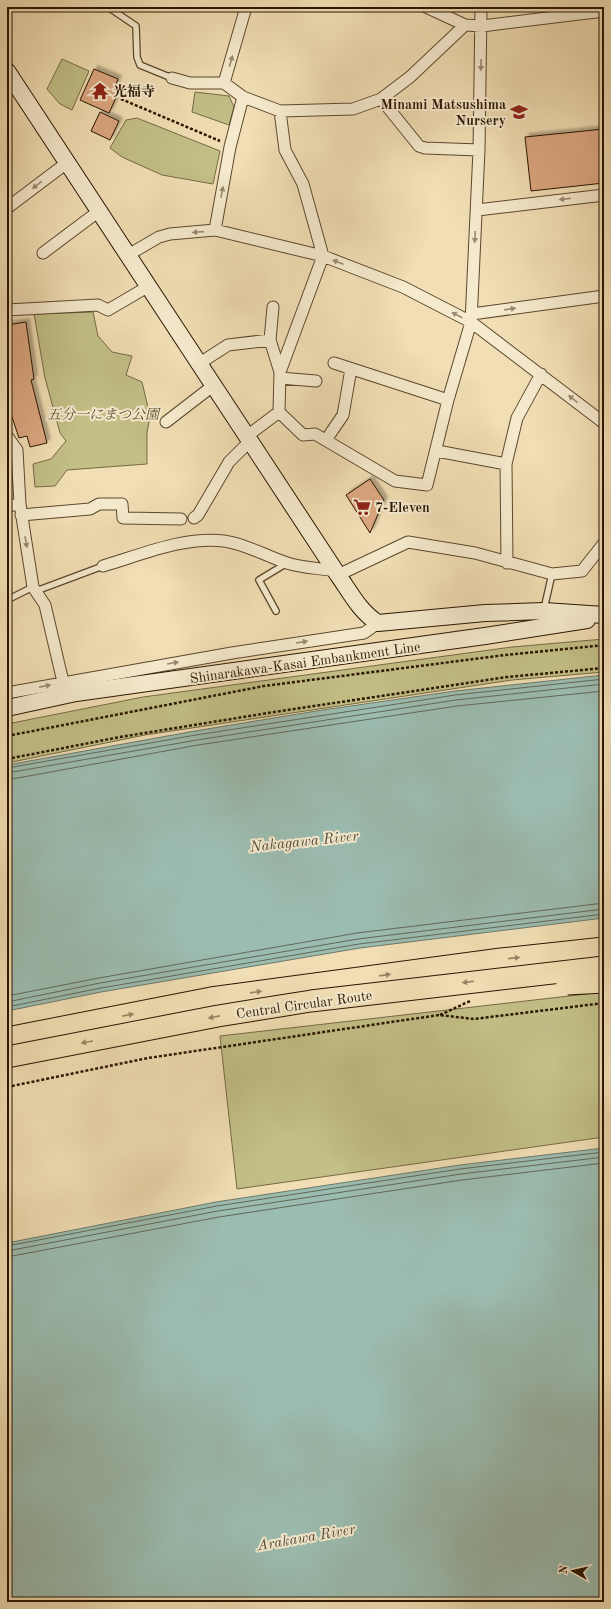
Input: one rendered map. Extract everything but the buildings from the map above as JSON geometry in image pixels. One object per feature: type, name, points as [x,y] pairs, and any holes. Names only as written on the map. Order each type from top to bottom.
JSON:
[{"type":"highway","name":"Central Circular Route","points":[[7,1038],[211,998],[501,959],[604,948]]},
{"type":"highway","name":"Central Circular Route","points":[[7,1057],[218,1016],[311,1002],[488,979],[604,967]]},
{"type":"highway","points":[[488,979],[563,985],[604,982]]},
{"type":"street","points":[[224,83],[246,7]]},
{"type":"street","points":[[426,7],[465,26],[482,26],[604,11]]},
{"type":"street","points":[[279,412],[303,435],[315,434],[395,481],[427,485],[437,451],[448,400],[472,318],[479,150],[482,26],[481,7]]},
{"type":"street","points":[[172,78],[190,83],[224,83],[243,97],[280,111],[353,109],[381,99],[410,77],[465,26]]},
{"type":"street","points":[[7,71],[200,363],[336,573],[361,609],[370,618],[378,623]]},
{"type":"street","points":[[215,230],[230,147],[243,97]]},
{"type":"street","points":[[381,99],[419,146],[425,148],[479,150]]},
{"type":"street","points":[[280,111],[285,150],[303,184],[323,256],[280,375]]},
{"type":"street","points":[[7,208],[68,162]]},
{"type":"street","points":[[477,210],[604,194]]},
{"type":"street","points":[[43,252],[99,211]]},
{"type":"street","points":[[128,255],[159,237],[170,234],[215,230],[323,256],[403,286],[472,318],[604,423]]},
{"type":"street","points":[[7,310],[98,305],[108,310],[148,286]]},
{"type":"street","points":[[472,318],[604,296]]},
{"type":"street","points":[[194,518],[198,515],[229,462],[248,439],[279,412],[280,375],[270,340],[273,307]]},
{"type":"street","points":[[200,363],[228,345],[270,340]]},
{"type":"street","points":[[334,363],[448,400]]},
{"type":"street","points":[[326,440],[343,415],[351,369]]},
{"type":"street","points":[[506,563],[506,464],[517,418],[541,374]]},
{"type":"street","points":[[280,375],[316,381]]},
{"type":"street","points":[[166,422],[214,385]]},
{"type":"street","points":[[7,436],[17,450],[21,509],[34,589],[45,605],[63,682]]},
{"type":"street","points":[[437,451],[506,464]]},
{"type":"street","points":[[7,506],[21,509],[90,508],[100,504],[122,504],[123,518],[181,519]]},
{"type":"street","points":[[103,566],[184,543],[205,540],[225,541],[250,548],[288,563],[336,573],[408,542],[475,553],[506,563],[552,574],[582,571],[604,543]]},
{"type":"street","points":[[7,693],[63,682],[364,633],[378,623],[485,613],[544,611],[604,616]]},
{"type":"street","name":"Shinarakawa-Kasai Embankment Line","points":[[7,708],[76,693],[485,636],[604,616]]},
{"type":"lane","points":[[108,7],[136,26],[137,57],[140,65],[172,78]]},
{"type":"lane","points":[[276,611],[260,580],[288,563]]},
{"type":"lane","points":[[7,600],[34,589],[103,566]]},
{"type":"lane","points":[[544,611],[552,574]]},
{"type":"path","points":[[121,99],[225,142]]},
{"type":"path","points":[[7,736],[264,686],[505,655],[604,645]]},
{"type":"path","points":[[7,759],[120,737],[307,707],[507,677],[604,668]]},
{"type":"path","points":[[7,1087],[148,1058],[439,1015],[474,1019],[604,1003]]},
{"type":"green space","points":[[62,59],[89,71],[72,110],[60,104],[47,89]]},
{"type":"green space","points":[[195,92],[229,96],[234,107],[229,125],[192,112]]},
{"type":"green space","points":[[137,118],[220,151],[213,184],[162,175],[122,157],[110,148],[126,120]]},
{"type":"green space","name":"五分一にまつ公園","points":[[93,312],[98,336],[112,352],[132,356],[126,375],[142,382],[150,416],[147,433],[147,464],[67,470],[55,486],[35,487],[33,464],[51,459],[66,441],[60,433],[45,378],[34,314]]},
{"type":"green space","points":[[604,639],[604,672],[512,680],[145,735],[7,763],[7,724],[143,697],[512,647]]},
{"type":"green space","points":[[604,992],[604,1137],[237,1189],[220,1036]]},
{"type":"water","name":"Nakagawa River","points":[[604,675],[604,918],[360,948],[101,992],[7,1011],[7,765],[316,711],[455,691]]},
{"type":"water","name":"Arakawa River","points":[[604,1148],[604,1602],[7,1602],[7,1243],[216,1202],[460,1165]]},
{"type":"place","name":"光福寺","points":[[100,91]]},
{"type":"place","name":"Minami Matsushima Nursery","points":[[519,112]]},
{"type":"place","name":"7-Eleven","points":[[362,507]]}]
